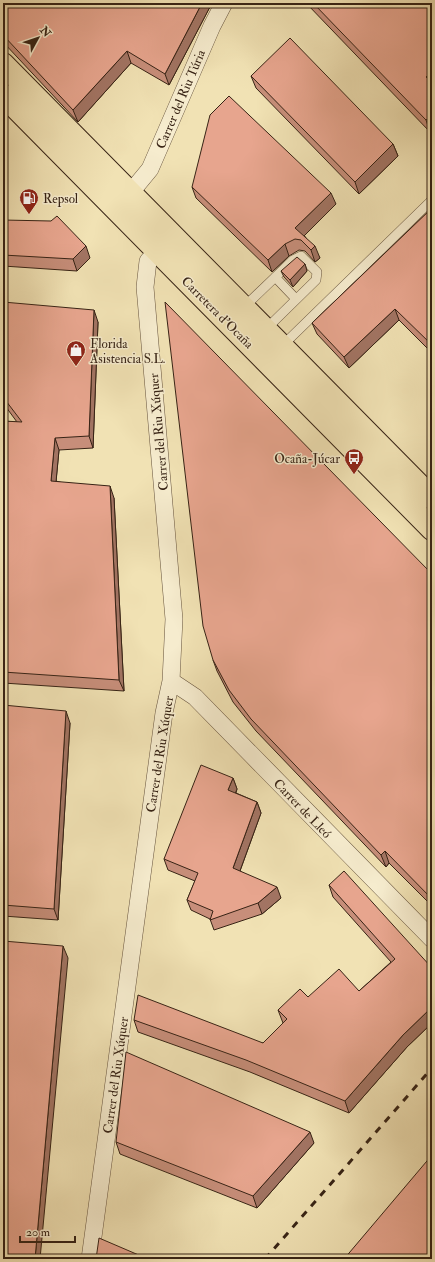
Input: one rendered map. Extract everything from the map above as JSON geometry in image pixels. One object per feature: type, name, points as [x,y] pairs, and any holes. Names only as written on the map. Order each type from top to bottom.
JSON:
[{"type":"main road","name":"Carretera d'Ocaña","points":[[3,64],[432,498]]},
{"type":"main road","name":"Carretera d'Ocaña","points":[[3,95],[432,529]]},
{"type":"street","name":"Carrer del Riu Túria","points":[[131,192],[150,169],[212,26],[224,3]]},
{"type":"street","name":"Carrer del Riu Xúquer","points":[[90,1259],[164,713],[172,681],[174,619],[145,287],[148,261],[158,251]]},
{"type":"street","name":"Carrer de Lleó","points":[[172,681],[195,697],[432,939]]},
{"type":"lane","points":[[282,346],[432,200]]},
{"type":"lane","points":[[244,307],[293,260],[301,256],[317,272],[316,280],[266,329]]},
{"type":"lane","points":[[275,277],[296,299]]},
{"type":"building","points":[[3,3],[202,3],[165,74],[127,51],[73,110],[3,35]]},
{"type":"building","points":[[313,3],[426,3],[432,9],[432,71],[426,77],[432,83],[432,114],[426,120]]},
{"type":"building","points":[[290,38],[393,144],[355,182],[251,76]]},
{"type":"building","points":[[229,96],[331,193],[295,228],[315,246],[311,250],[301,240],[295,239],[285,244],[268,260],[192,187],[210,115]]},
{"type":"building","points":[[432,208],[432,345],[395,309],[344,357],[312,323]]},
{"type":"building","points":[[57,216],[86,246],[73,259],[3,255],[3,220],[51,221]]},
{"type":"building","points":[[297,257],[305,264],[290,280],[281,271]]},
{"type":"building","points":[[3,302],[94,310],[89,436],[55,438],[51,481],[110,486],[119,680],[3,672],[3,421],[22,422],[3,397]]},
{"type":"building","points":[[165,302],[431,573],[432,571],[432,899],[385,851],[381,855],[251,719],[229,690],[213,660],[203,626]]},
{"type":"building","points":[[3,705],[66,711],[54,909],[3,905]]},
{"type":"building","points":[[201,765],[233,778],[228,790],[257,802],[233,868],[277,887],[258,903],[210,920],[213,911],[187,900],[198,873],[164,859]]},
{"type":"building","points":[[344,871],[432,968],[432,1007],[403,1035],[345,1101],[246,1060],[134,1020],[138,995],[263,1043],[287,1019],[278,1010],[300,989],[308,997],[339,969],[359,991],[395,959],[329,885]]},
{"type":"building","points":[[3,941],[63,946],[35,1259],[3,1259]]},
{"type":"building","points":[[126,1052],[310,1132],[253,1196],[116,1142]]},
{"type":"building","points":[[432,1155],[432,1259],[344,1259]]},
{"type":"building","points":[[99,1238],[148,1259],[96,1259]]},
{"type":"railway","points":[[265,1259],[432,1068]]},
{"type":"place","name":"Repsol","points":[[29,215]]},
{"type":"place","name":"Florida Asistencia S.L.","points":[[76,367]]},
{"type":"place","name":"Ocaña-Júcar","points":[[354,475]]}]
